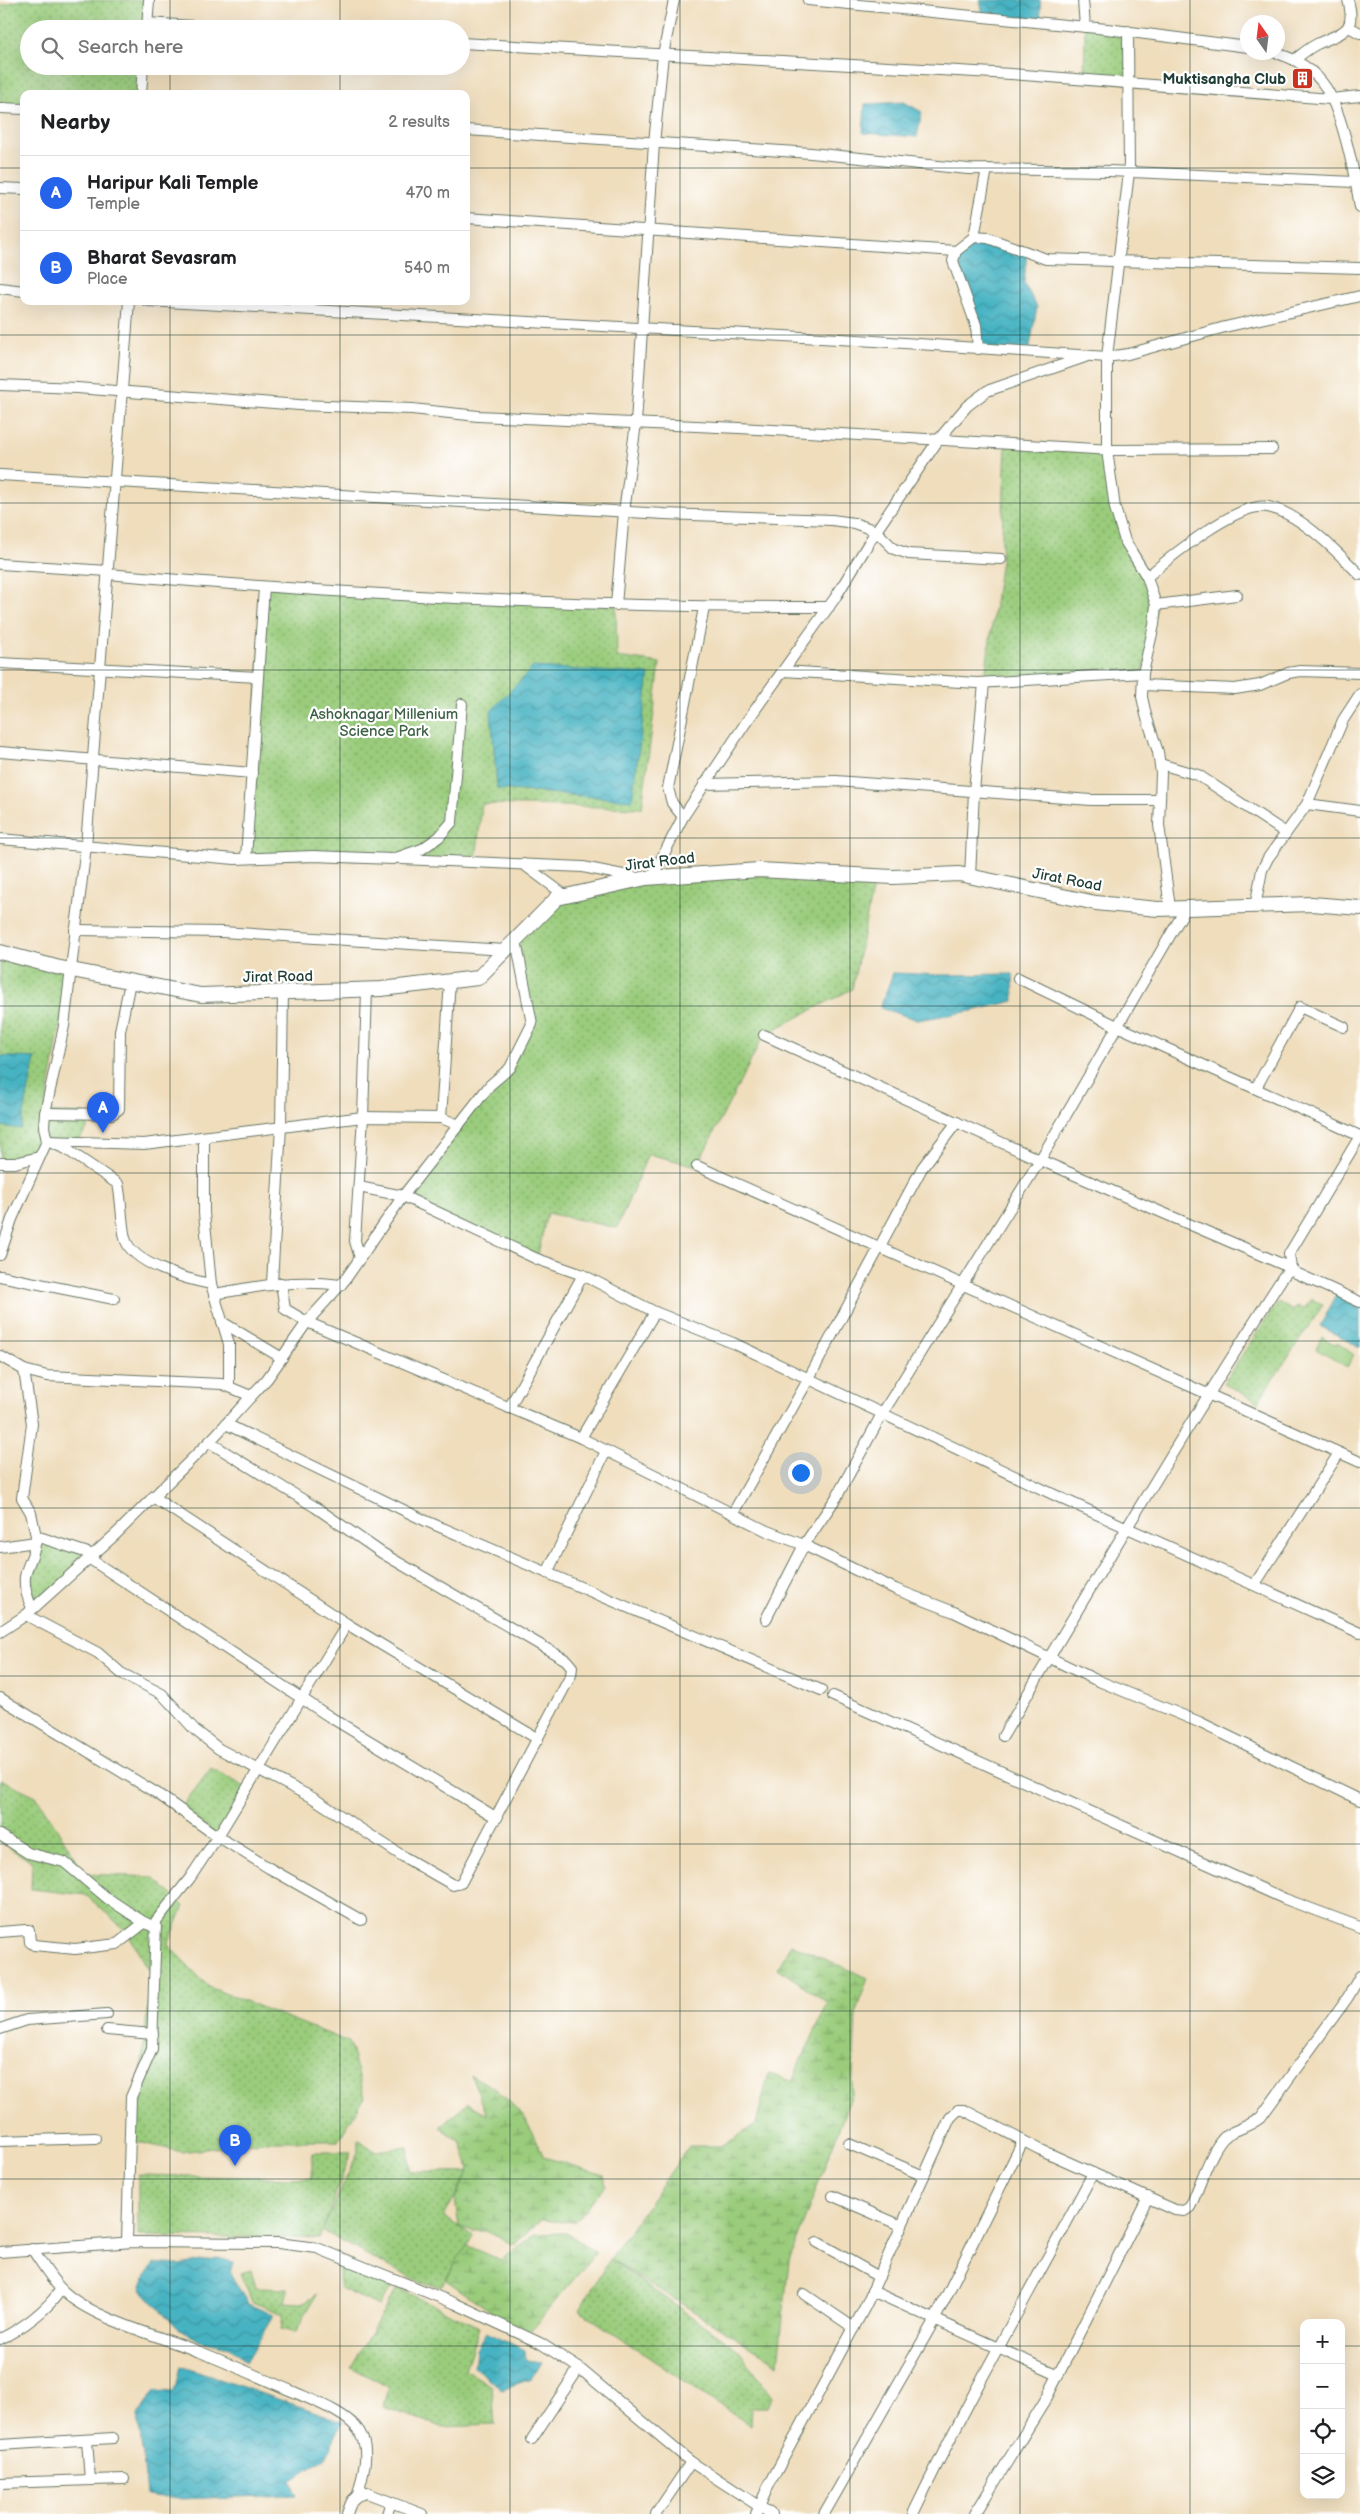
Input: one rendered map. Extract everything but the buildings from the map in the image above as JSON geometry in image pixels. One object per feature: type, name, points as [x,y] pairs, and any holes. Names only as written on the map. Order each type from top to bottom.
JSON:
[{"type":"main road","name":"Jirat Road","points":[[0,952],[70,970],[201,995],[367,990],[478,978],[557,898],[647,878],[759,870],[893,877],[958,874],[1096,903],[1170,908],[1312,904],[1360,908]]},
{"type":"street","points":[[147,20],[149,0]]},
{"type":"street","points":[[616,605],[624,512],[636,423],[654,142],[663,55],[674,0]]},
{"type":"street","points":[[808,0],[1128,31],[1240,46]]},
{"type":"street","points":[[1083,0],[1085,27]]},
{"type":"street","points":[[1294,60],[1305,50],[1344,32],[1349,27],[1351,12],[1348,0]]},
{"type":"street","points":[[1349,27],[1360,33]]},
{"type":"street","points":[[1128,31],[1126,83],[1129,172],[1107,356],[1107,450],[1115,508],[1125,541],[1147,577],[1156,605],[1154,625],[1143,674],[1143,685],[1146,715],[1160,764],[1161,842],[1170,908]]},
{"type":"street","points":[[470,44],[1011,74],[1331,99],[1360,96]]},
{"type":"street","points":[[1285,57],[1311,70],[1326,88],[1349,155],[1360,208]]},
{"type":"street","points":[[141,90],[142,75]]},
{"type":"street","points":[[0,108],[20,109]]},
{"type":"street","points":[[470,130],[654,142],[987,169],[1129,172],[1355,182]]},
{"type":"street","points":[[978,349],[976,325],[953,261],[956,251],[974,237],[987,169]]},
{"type":"street","points":[[0,188],[20,189]]},
{"type":"street","points":[[470,218],[956,251]]},
{"type":"street","points":[[974,237],[988,238],[1046,259],[1360,268]]},
{"type":"street","points":[[0,288],[20,290]]},
{"type":"street","points":[[220,305],[1107,356],[1128,354],[1225,328],[1360,296]]},
{"type":"street","points":[[0,1255],[12,1219],[47,1141],[44,1127],[45,1113],[64,1026],[86,846],[129,305]]},
{"type":"street","points":[[0,839],[159,853],[246,858],[313,856],[522,863],[600,869],[647,878],[682,816],[829,607],[876,532],[940,439],[967,406],[987,391],[1090,355]]},
{"type":"street","points":[[0,385],[122,391],[299,405],[412,409],[478,416],[940,439],[1107,450],[1272,449]]},
{"type":"street","points":[[0,475],[624,512],[832,520],[854,523],[876,532],[894,549],[909,554],[1001,559]]},
{"type":"street","points":[[1147,577],[1171,556],[1208,530],[1243,512],[1267,506],[1290,517],[1319,535],[1344,557],[1360,575]]},
{"type":"street","points":[[0,564],[264,586],[467,600],[704,608],[829,607]]},
{"type":"street","points":[[246,858],[264,586]]},
{"type":"street","points":[[1156,605],[1237,595]]},
{"type":"street","points":[[682,816],[672,803],[668,788],[704,608]]},
{"type":"street","points":[[0,662],[258,677]]},
{"type":"street","points":[[783,671],[984,682],[1143,674]]},
{"type":"street","points":[[1143,685],[1235,689],[1260,685],[1288,673],[1300,671],[1360,673]]},
{"type":"street","points":[[970,877],[974,791],[984,682]]},
{"type":"street","points":[[1255,907],[1262,870],[1268,858],[1307,804],[1343,720],[1360,694]]},
{"type":"street","points":[[393,859],[422,850],[439,837],[452,822],[462,704]]},
{"type":"street","points":[[0,752],[252,772]]},
{"type":"street","points":[[1160,764],[1198,774],[1286,833]]},
{"type":"street","points":[[704,784],[836,781],[1091,800],[1160,800]]},
{"type":"street","points":[[1307,804],[1360,811]]},
{"type":"street","points":[[522,863],[566,896]]},
{"type":"street","points":[[766,1619],[804,1545],[836,1498],[882,1414],[965,1285],[1040,1160],[1186,908]]},
{"type":"street","points":[[0,1632],[29,1612],[92,1557],[209,1442],[251,1396],[282,1358],[307,1322],[341,1285],[403,1196],[459,1125],[490,1086],[510,1068],[532,1024],[510,945],[222,932],[75,930]]},
{"type":"street","points":[[1003,1736],[1128,1528],[1172,1450],[1283,1277],[1291,1268],[1290,1254],[1360,1136],[1117,1026],[1018,978]]},
{"type":"street","points":[[441,1118],[450,980]]},
{"type":"street","points":[[45,1113],[112,1114],[118,1109],[120,1031],[130,982]]},
{"type":"street","points":[[360,1258],[355,1241],[364,1117],[367,990]]},
{"type":"street","points":[[283,993],[282,1127],[277,1283],[285,1309],[307,1322],[581,1438],[767,1531],[804,1545],[895,1589],[954,1612],[1049,1658],[1199,1722],[1360,1800]]},
{"type":"street","points":[[1256,1088],[1300,1007],[1344,1027]]},
{"type":"street","points":[[764,1035],[1040,1160],[1291,1268],[1308,1280],[1360,1302]]},
{"type":"street","points":[[47,1141],[144,1144],[364,1117],[441,1118],[459,1125]]},
{"type":"street","points":[[733,1513],[808,1380],[878,1246],[922,1168],[956,1122]]},
{"type":"street","points":[[204,1137],[204,1213],[213,1289],[229,1344],[230,1386]]},
{"type":"street","points":[[47,1141],[66,1149],[118,1184],[125,1240],[147,1263],[213,1289],[310,1281],[341,1285]]},
{"type":"street","points":[[0,1163],[15,1163],[39,1157]]},
{"type":"street","points":[[697,1166],[1360,1462]]},
{"type":"street","points":[[358,1186],[403,1196],[537,1259],[583,1275],[655,1312],[734,1343],[808,1380],[1360,1633]]},
{"type":"street","points":[[509,1408],[583,1275]]},
{"type":"street","points":[[0,1276],[114,1299]]},
{"type":"street","points":[[581,1438],[655,1312]]},
{"type":"street","points":[[222,1322],[282,1358]]},
{"type":"street","points":[[0,1356],[24,1370],[47,1376],[222,1384],[251,1396]]},
{"type":"street","points":[[24,1370],[32,1424],[22,1498],[31,1512],[36,1539],[25,1570],[24,1582],[29,1612],[98,1653],[121,1673],[162,1694],[195,1730],[219,1749],[259,1768],[313,1798],[404,1857],[453,1885],[461,1883],[572,1675],[572,1667],[566,1660],[382,1553],[315,1507],[209,1442]]},
{"type":"street","points":[[226,1424],[426,1521],[820,1690]]},
{"type":"street","points":[[547,1573],[606,1451]]},
{"type":"street","points":[[1255,1584],[1339,1453]]},
{"type":"street","points":[[153,1497],[347,1624],[538,1739]]},
{"type":"street","points":[[0,1547],[36,1539],[92,1557],[302,1699],[497,1818]]},
{"type":"street","points":[[127,2242],[132,2097],[148,2058],[153,2034],[156,1921],[190,1878],[218,1836],[347,1624]]},
{"type":"street","points":[[833,1696],[1276,1895],[1360,1927]]},
{"type":"street","points":[[0,1698],[158,1794],[218,1836],[269,1868],[361,1920]]},
{"type":"street","points":[[0,1835],[28,1853],[64,1862],[107,1898],[144,1923],[156,1928]]},
{"type":"street","points":[[0,1932],[29,1930],[30,1942],[34,1945],[75,1949],[117,1944],[144,1923]]},
{"type":"street","points":[[758,2509],[854,2328],[879,2277],[950,2118],[958,2110],[964,2110],[1023,2141],[1175,2210],[1184,2211],[1190,2207],[1218,2145],[1227,2135],[1253,2124],[1261,2117],[1348,1997],[1360,1976]]},
{"type":"street","points":[[0,2029],[27,2020],[107,2014]]},
{"type":"street","points":[[107,2030],[153,2034]]},
{"type":"street","points":[[0,2141],[95,2138]]},
{"type":"street","points":[[824,2514],[935,2319],[1023,2141]]},
{"type":"street","points":[[849,2144],[924,2176]]},
{"type":"street","points":[[913,2514],[997,2347],[1040,2275],[1093,2173]]},
{"type":"street","points":[[833,2196],[902,2226]]},
{"type":"street","points":[[975,2514],[1028,2430],[1148,2197]]},
{"type":"street","points":[[0,2252],[127,2242],[254,2242],[316,2248],[454,2303],[540,2344],[579,2368],[690,2462],[758,2509],[771,2514]]},
{"type":"street","points":[[817,2242],[879,2277]]},
{"type":"street","points":[[32,2249],[62,2289],[112,2318],[200,2352],[329,2407],[359,2432],[366,2464],[358,2494]]},
{"type":"street","points":[[0,2340],[13,2333],[46,2307],[62,2289]]},
{"type":"street","points":[[872,2290],[1058,2374]]},
{"type":"street","points":[[804,2294],[854,2328]]},
{"type":"street","points":[[532,2439],[579,2368]]},
{"type":"street","points":[[0,2445],[113,2438]]},
{"type":"street","points":[[87,2440],[90,2480]]},
{"type":"street","points":[[656,2514],[690,2462]]},
{"type":"street","points":[[0,2484],[124,2479]]},
{"type":"street","points":[[347,2514],[352,2499],[358,2494],[367,2493],[422,2514]]},
{"type":"street","points":[[387,2514],[391,2502]]},
{"type":"green space","points":[[20,0],[149,0],[147,20],[20,20],[20,75],[142,75],[141,90],[20,90],[20,109],[0,107],[0,6]]},
{"type":"green space","points":[[1085,27],[1128,31],[1127,83],[1084,80]]},
{"type":"green space","points":[[1006,443],[1107,450],[1115,508],[1156,605],[1143,673],[984,683],[1001,559]]},
{"type":"green space","name":"Ashoknagar Millenium Science Park","points":[[264,587],[616,605],[617,657],[660,663],[642,808],[482,804],[476,861],[246,858]]},
{"type":"green space","points":[[682,875],[875,876],[852,989],[764,1035],[697,1166],[648,1154],[617,1228],[547,1213],[537,1259],[403,1196],[510,1068],[532,1024],[516,940],[557,898]]},
{"type":"green space","points":[[0,952],[70,970],[45,1112],[85,1114],[88,1127],[78,1142],[47,1141],[39,1157],[0,1163]]},
{"type":"green space","points":[[1312,1299],[1323,1305],[1258,1402],[1223,1383],[1278,1302],[1293,1311],[1297,1306],[1304,1309]]},
{"type":"green space","points":[[1322,1337],[1334,1344],[1339,1344],[1354,1355],[1347,1367],[1316,1349]]},
{"type":"green space","points":[[42,1538],[91,1556],[38,1602],[32,1584],[32,1576]]},
{"type":"green space","points":[[211,1768],[247,1788],[218,1836],[180,1809]]},
{"type":"green space","points":[[0,1779],[36,1796],[86,1874],[153,1877],[184,1906],[168,1945],[209,1987],[349,2042],[365,2097],[338,2141],[268,2141],[182,2152],[134,2141],[151,1973],[126,1931],[86,1895],[31,1889],[32,1862],[0,1842]]},
{"type":"green space","points":[[791,1944],[868,1978],[856,2011],[852,2094],[789,2261],[778,2364],[610,2259],[689,2146],[723,2146],[756,2124],[769,2074],[792,2081],[828,2003],[778,1968]]},
{"type":"green space","points":[[471,2075],[496,2089],[524,2116],[544,2157],[604,2175],[606,2186],[574,2222],[542,2219],[514,2245],[486,2231],[473,2231],[459,2227],[455,2199],[469,2168],[460,2141],[440,2127],[468,2103],[487,2115]]},
{"type":"green space","points":[[358,2139],[375,2151],[408,2147],[410,2171],[468,2172],[444,2217],[473,2236],[441,2286],[420,2283],[322,2231],[319,2238],[138,2236],[138,2175],[312,2178],[312,2152],[351,2152],[323,2229],[358,2152]]},
{"type":"green space","points":[[567,2233],[596,2253],[526,2336],[446,2280],[466,2245],[501,2260],[536,2234]]},
{"type":"green space","points":[[330,2258],[394,2284],[379,2306],[340,2288],[339,2269]]},
{"type":"green space","points":[[610,2259],[740,2351],[772,2397],[768,2407],[751,2407],[750,2426],[579,2310]]},
{"type":"green space","points":[[251,2270],[256,2288],[288,2289],[285,2302],[302,2303],[317,2294],[295,2333],[281,2329],[283,2314],[252,2302],[240,2273]]},
{"type":"green space","points":[[397,2288],[479,2327],[465,2370],[492,2386],[495,2425],[442,2427],[383,2407],[388,2387],[351,2367]]},
{"type":"water","points":[[980,0],[1040,0],[1041,22],[983,16]]},
{"type":"water","points":[[904,102],[922,112],[917,137],[863,133],[865,104]]},
{"type":"water","points":[[974,237],[1027,251],[1024,283],[1037,307],[1029,352],[978,349],[953,261]]},
{"type":"water","points":[[533,667],[649,674],[632,800],[497,789],[491,711]]},
{"type":"water","points":[[893,973],[942,975],[1013,974],[1014,1001],[977,1010],[918,1020],[880,1008]]},
{"type":"water","points":[[0,1056],[35,1058],[21,1129],[0,1126]]},
{"type":"water","points":[[1337,1294],[1360,1305],[1360,1347],[1320,1326]]},
{"type":"water","points":[[218,2258],[233,2262],[230,2273],[248,2304],[274,2315],[246,2362],[229,2347],[200,2341],[178,2328],[141,2290],[146,2275],[155,2263],[179,2265]]},
{"type":"water","points":[[486,2332],[525,2350],[526,2360],[541,2362],[531,2379],[502,2389],[474,2367],[476,2350]]},
{"type":"water","points":[[180,2366],[343,2421],[325,2458],[290,2481],[298,2495],[177,2499],[147,2495],[138,2415],[155,2391],[174,2392]]},
{"type":"place","name":"Muktisangha Club","points":[[1302,79]]},
{"type":"place","name":"Haripur Kali Temple","points":[[103,1133]]},
{"type":"place","name":"Bharat Sevasram","points":[[235,2166]]}]
